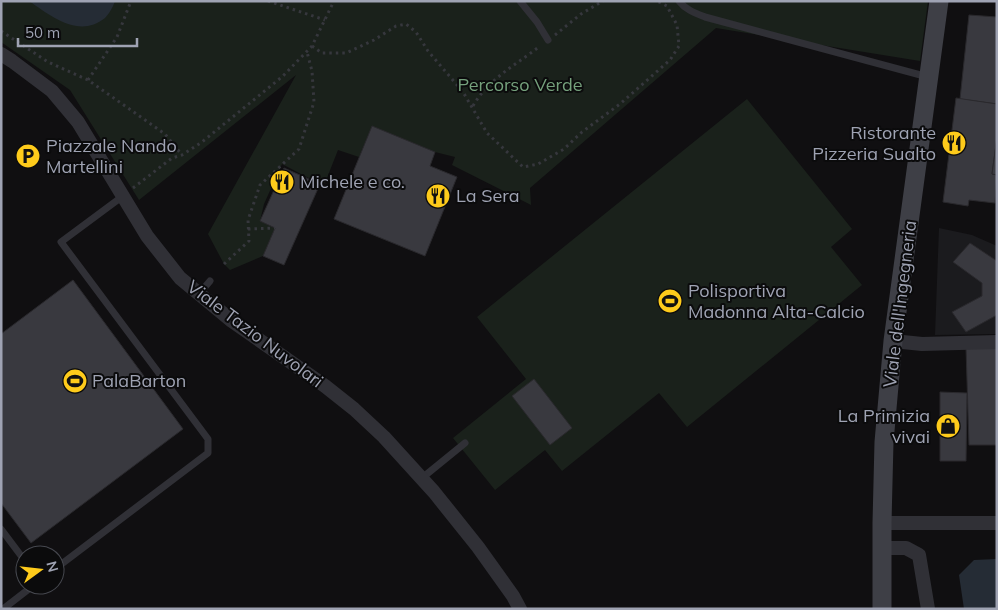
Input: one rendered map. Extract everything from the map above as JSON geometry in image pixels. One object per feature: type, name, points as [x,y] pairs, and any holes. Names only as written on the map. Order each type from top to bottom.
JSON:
[{"type":"street","name":"Viale dell'Ingegneria","points":[[882,609],[881,548],[884,442],[893,341],[939,1]]},
{"type":"street","name":"Viale Tazio Nuvolari","points":[[1,54],[52,91],[78,122],[147,236],[180,278],[232,321],[325,386],[384,436],[422,478],[478,547],[520,609]]},
{"type":"street","points":[[893,341],[922,344],[997,342]]},
{"type":"street","points":[[882,523],[997,523]]},
{"type":"street","points":[[881,548],[906,548],[919,555],[928,609]]},
{"type":"lane","points":[[520,1],[537,22],[548,40]]},
{"type":"lane","points":[[679,1],[694,13],[705,17],[929,78]]},
{"type":"lane","points":[[65,561],[208,453],[208,439],[61,242],[122,196]]},
{"type":"lane","points":[[199,294],[210,281]]},
{"type":"lane","points":[[422,478],[465,443]]},
{"type":"lane","points":[[1,528],[15,547]]},
{"type":"lane","points":[[3,609],[21,595]]},
{"type":"path","points":[[88,80],[117,37],[131,1]]},
{"type":"path","points":[[268,1],[325,20]]},
{"type":"path","points":[[122,196],[172,158],[182,155],[202,142],[251,100],[283,76],[312,46],[334,1]]},
{"type":"path","points":[[472,107],[479,95],[501,74],[581,14],[602,1]]},
{"type":"path","points":[[312,46],[322,53],[346,53],[374,40],[396,26],[406,24],[416,32],[433,56],[464,92],[487,133],[523,167],[538,164],[564,149],[582,132],[620,104],[670,60],[679,46],[677,24],[667,6],[657,1]]},
{"type":"path","points":[[1,30],[48,62],[88,80],[165,134],[182,155]]},
{"type":"path","points":[[224,264],[249,241],[248,220],[260,185],[299,149],[314,102],[312,71],[307,52]]},
{"type":"path","points":[[248,229],[275,228]]},
{"type":"shaded area","points":[[29,1],[115,1],[105,18],[95,24],[75,26],[56,19]]},
{"type":"shaded area","points":[[939,228],[972,235],[997,246],[997,334],[935,335]]},
{"type":"shaded area","points":[[997,559],[997,609],[964,609],[959,575],[974,560]]},
{"type":"green space","name":"Percorso Verde","points":[[1,1],[928,1],[920,61],[716,28],[530,188],[531,205],[452,165],[455,157],[435,152],[372,126],[359,157],[338,150],[325,183],[320,184],[282,164],[264,204],[260,221],[275,228],[263,256],[230,270],[224,264],[208,234],[296,75],[139,200],[70,90],[1,42]]},
{"type":"green space","name":"Polisportiva Madonna Alta-Calcio","points":[[747,99],[852,229],[831,247],[862,285],[687,427],[659,393],[562,471],[545,450],[495,490],[453,438],[526,379],[477,317]]},
{"type":"building","points":[[969,15],[997,17],[997,104],[960,99]]},
{"type":"building","points":[[956,98],[997,104],[997,137],[992,174],[997,175],[995,203],[969,200],[968,206],[943,202]]},
{"type":"building","points":[[372,126],[435,152],[430,166],[457,177],[425,256],[334,219]]},
{"type":"building","points":[[997,137],[997,175],[992,174]]},
{"type":"building","points":[[284,168],[320,184],[284,265],[263,256],[275,228],[260,221]]},
{"type":"building","points":[[970,243],[997,261],[997,315],[966,332],[952,312],[982,296],[982,283],[953,262]]},
{"type":"building","name":"PalaBarton","points":[[73,280],[183,429],[31,543],[1,503],[1,334]]},
{"type":"building","points":[[966,347],[997,347],[997,445],[969,445]]},
{"type":"building","points":[[534,379],[572,428],[550,445],[512,396]]},
{"type":"building","points":[[940,392],[967,393],[966,461],[940,461]]},
{"type":"place","name":"Ristorante Pizzeria Sualto","points":[[954,143]]},
{"type":"place","name":"Piazzale Nando Martellini","points":[[28,156]]},
{"type":"place","name":"Michele e co.","points":[[282,182]]},
{"type":"place","name":"La Sera","points":[[438,196]]},
{"type":"place","name":"Polisportiva Madonna Alta-Calcio","points":[[670,301]]},
{"type":"place","name":"PalaBarton","points":[[75,381]]},
{"type":"place","name":"La Primizia vivai","points":[[948,426]]}]
